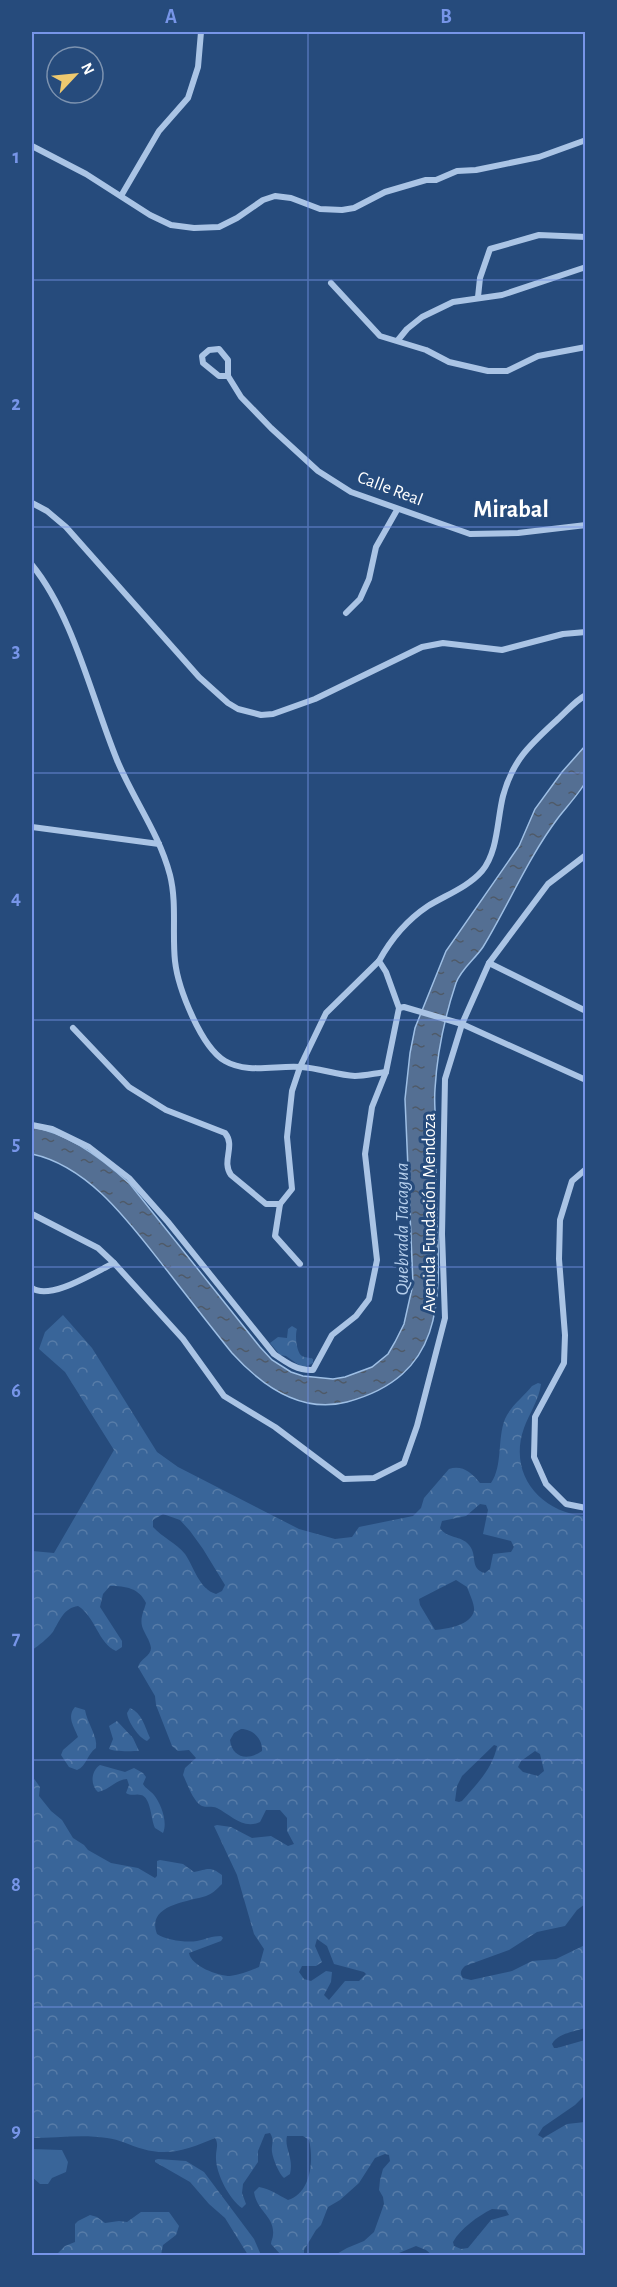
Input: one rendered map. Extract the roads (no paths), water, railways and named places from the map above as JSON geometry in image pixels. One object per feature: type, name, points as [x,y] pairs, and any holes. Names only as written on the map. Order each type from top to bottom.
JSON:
[{"type":"street","points":[[121,196],[159,131],[189,98],[198,67],[201,32]]},
{"type":"street","points":[[32,146],[86,174],[171,225],[194,228],[219,227],[263,200],[275,196],[291,198],[320,209],[354,208],[396,189],[426,180],[436,180],[457,171],[476,170],[539,157],[585,140]]},
{"type":"street","points":[[478,297],[480,278],[490,249],[539,235],[585,237]]},
{"type":"street","points":[[398,340],[422,316],[453,302],[502,295],[585,267]]},
{"type":"street","points":[[331,283],[380,336],[426,350],[449,362],[488,371],[507,371],[538,356],[585,347]]},
{"type":"street","points":[[219,349],[228,360],[228,376],[212,373],[203,363],[202,356],[209,350],[219,349]]},
{"type":"street","name":"Calle Real","points":[[228,376],[241,396],[318,471],[351,492],[470,534],[518,533],[585,525]]},
{"type":"street","points":[[32,503],[66,526],[199,677],[228,703],[248,712],[261,715],[273,714],[315,699],[422,647],[443,643],[502,650],[563,634],[585,632]]},
{"type":"street","points":[[346,613],[360,599],[369,579],[376,547],[397,510]]},
{"type":"street","points":[[32,565],[49,588],[64,618],[118,762],[159,844],[170,875],[174,898],[175,962],[179,980],[206,1041],[224,1060],[242,1067],[300,1067],[354,1076],[386,1072]]},
{"type":"street","points":[[300,1264],[275,1236],[280,1204],[292,1189],[287,1137],[292,1090],[300,1067],[326,1013],[379,961],[399,932],[426,908],[460,888],[481,871],[491,856],[503,794],[520,757],[535,738],[585,695]]},
{"type":"street","points":[[32,827],[159,844]]},
{"type":"street","name":"Avenida Fundación Mendoza","points":[[32,1214],[98,1248],[183,1339],[224,1396],[274,1427],[323,1465],[344,1479],[374,1478],[404,1463],[414,1437],[444,1326],[442,1234],[445,1079],[462,1024],[489,963],[548,884],[585,855]]},
{"type":"street","points":[[32,1125],[52,1129],[89,1146],[129,1178],[168,1222],[274,1354],[301,1370],[313,1370],[332,1335],[356,1316],[369,1299],[377,1260],[365,1154],[372,1107],[386,1072],[401,1008],[387,972],[379,961]]},
{"type":"street","points":[[489,963],[585,1011]]},
{"type":"street","points":[[401,1008],[462,1024],[585,1080]]},
{"type":"street","points":[[73,1028],[129,1086],[166,1110],[225,1133],[231,1145],[227,1157],[228,1171],[231,1175],[266,1204],[280,1204]]},
{"type":"street","points":[[585,1169],[572,1181],[560,1220],[558,1259],[565,1335],[564,1363],[535,1417],[534,1456],[546,1484],[566,1504],[585,1508]]},
{"type":"street","points":[[32,1288],[46,1292],[58,1289],[114,1263]]},
{"type":"water","points":[[585,746],[584,785],[547,833],[483,947],[458,978],[448,1009],[436,1076],[438,1280],[436,1307],[430,1332],[419,1355],[402,1374],[379,1390],[347,1402],[330,1405],[314,1404],[283,1394],[256,1376],[232,1353],[110,1201],[74,1172],[54,1161],[32,1154],[32,1127],[59,1135],[85,1148],[130,1184],[272,1360],[291,1372],[303,1376],[333,1379],[372,1367],[388,1354],[404,1324],[413,1284],[405,1099],[415,1028],[446,951],[519,846],[535,809],[562,772]]},
{"type":"district","name":"Mirabal","points":[[511,510]]},
{"type":"water label","name":"Quebrada Tacagua","points":[[402,1229]]}]
